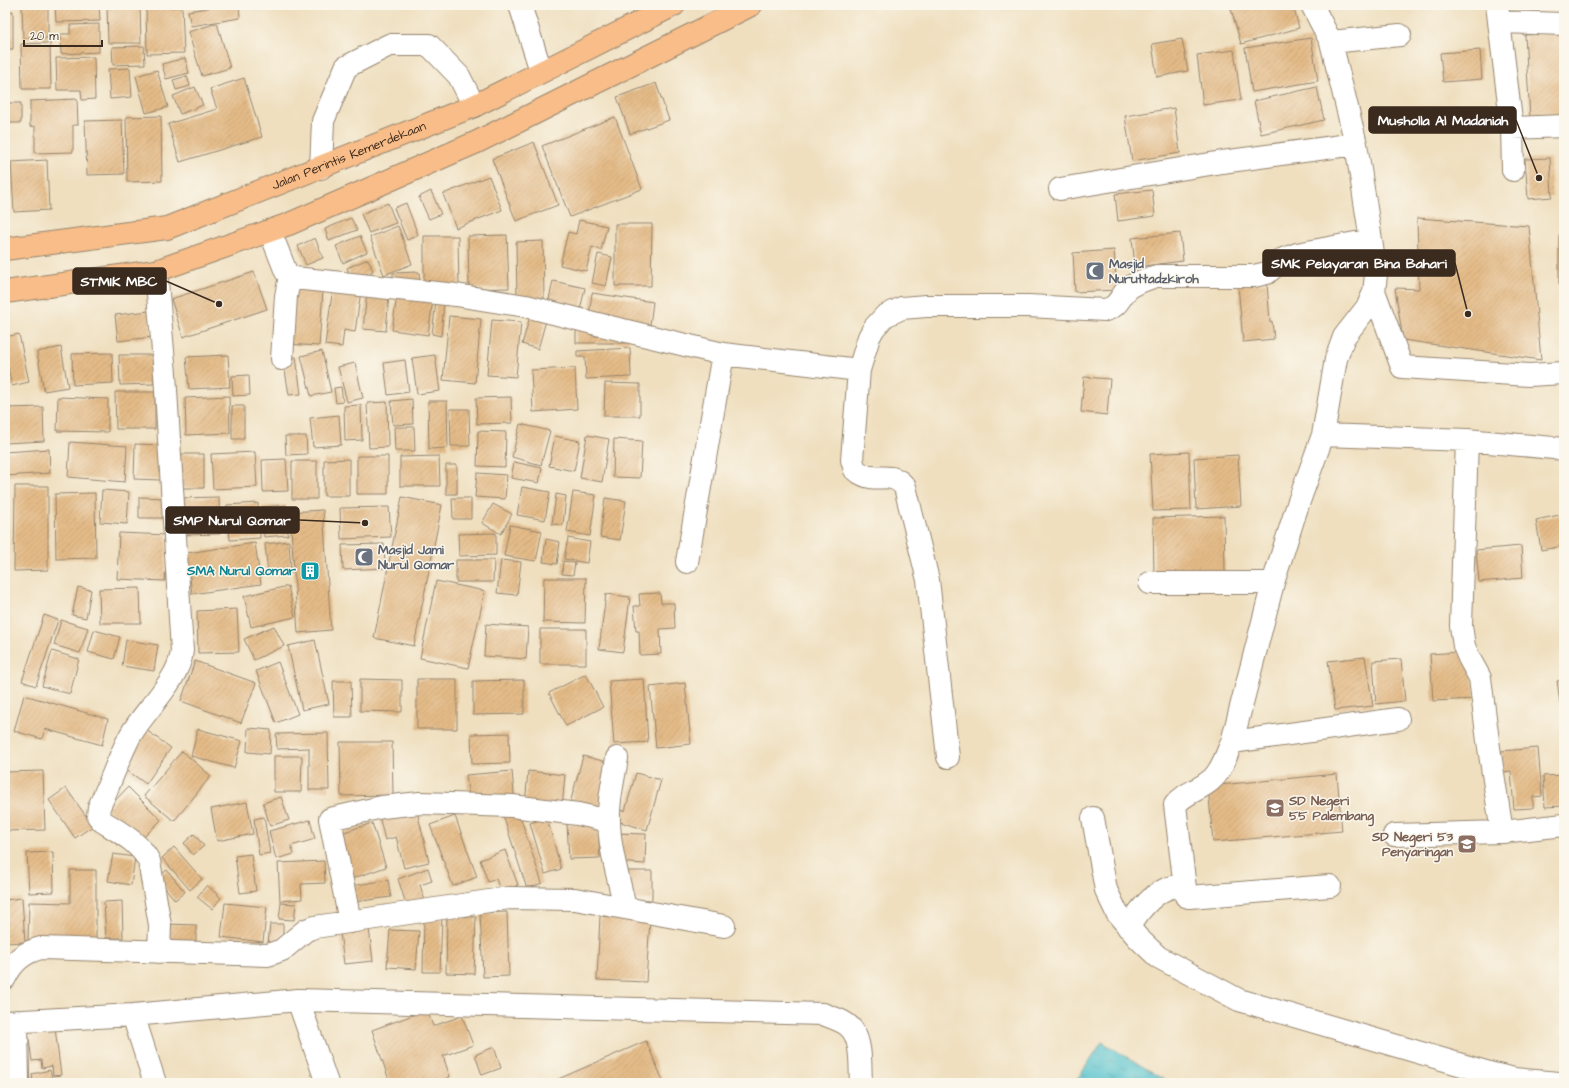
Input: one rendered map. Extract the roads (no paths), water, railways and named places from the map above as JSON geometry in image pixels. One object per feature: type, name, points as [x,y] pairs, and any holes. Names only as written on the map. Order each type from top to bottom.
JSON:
[{"type":"highway","name":"Jalan Perintis Kemerdekaan","points":[[5,249],[167,228],[474,106],[674,5]]},
{"type":"highway","points":[[5,292],[156,271],[289,224],[477,142],[746,6]]},
{"type":"street","points":[[520,5],[541,72]]},
{"type":"street","points":[[1312,5],[1331,42],[1356,144],[1376,276],[1374,291],[1368,306],[1344,337],[1336,359],[1323,435],[1298,504],[1273,583],[1232,742],[1218,773],[1210,782],[1180,800],[1175,805],[1185,893],[1187,897],[1330,886]]},
{"type":"street","points":[[1513,170],[1512,128],[1498,13],[1564,24]]},
{"type":"street","points":[[1331,42],[1400,35]]},
{"type":"street","points":[[321,168],[323,121],[346,67],[389,45],[428,46],[459,76],[474,106]]},
{"type":"street","points":[[1512,128],[1564,126]]},
{"type":"street","points":[[1060,189],[1222,162],[1356,144]]},
{"type":"street","points":[[270,231],[286,272],[290,276],[299,279],[456,296],[526,306],[723,354],[859,370]]},
{"type":"street","points":[[948,757],[928,580],[905,487],[900,481],[889,477],[871,477],[863,475],[855,470],[852,460],[859,370],[869,337],[874,328],[885,316],[902,308],[926,306],[1028,306],[1105,310],[1113,308],[1120,301],[1126,291],[1144,279],[1157,276],[1254,276],[1267,273],[1283,259],[1297,254],[1371,240]]},
{"type":"street","points":[[156,271],[165,374],[182,651],[181,661],[176,673],[130,736],[100,807],[98,816],[102,821],[135,843],[145,852],[149,861],[160,925],[159,952]]},
{"type":"street","points":[[282,359],[286,296],[290,276]]},
{"type":"street","points":[[1374,291],[1402,367],[1529,376],[1564,373]]},
{"type":"street","points":[[687,562],[723,354]]},
{"type":"street","points":[[1323,435],[1467,440],[1564,449]]},
{"type":"street","points":[[1467,440],[1461,626],[1464,646],[1480,678],[1502,832]]},
{"type":"street","points":[[1150,583],[1273,583]]},
{"type":"street","points":[[1232,742],[1398,719]]},
{"type":"street","points":[[617,758],[609,805],[609,821],[613,851],[625,908]]},
{"type":"street","points":[[350,922],[330,819],[382,807],[420,803],[512,806],[578,814],[609,821]]},
{"type":"street","points":[[1093,818],[1106,890],[1117,913],[1138,938],[1158,957],[1239,1000],[1493,1074],[1514,1079],[1559,1083]]},
{"type":"street","points":[[1394,835],[1502,832],[1564,825]]},
{"type":"street","points":[[1128,926],[1142,909],[1157,895],[1166,889],[1184,885]]},
{"type":"street","points":[[5,978],[9,970],[22,955],[30,950],[41,948],[268,955],[282,950],[306,930],[315,927],[509,898],[575,900],[724,926]]},
{"type":"street","points":[[298,1000],[327,1083]]},
{"type":"street","points":[[18,1083],[11,1021],[134,1015],[298,1000],[823,1014],[842,1021],[853,1030],[858,1046],[861,1083]]},
{"type":"street","points":[[134,1015],[155,1083]]},
{"type":"water","points":[[1102,1042],[1167,1081],[1166,1083],[1075,1083]]},
{"type":"place","name":"Musholla Al Madaniah","points":[[1539,178]]},
{"type":"place","name":"Masjid Nuruttadzkiroh","points":[[1095,271]]},
{"type":"place","name":"STMIK MBC","points":[[219,304]]},
{"type":"place","name":"SMK Pelayaran Bina Bahari","points":[[1468,314]]},
{"type":"place","name":"SMP Nurul Qomar","points":[[365,523]]},
{"type":"place","name":"Masjid Jami Nurul Qomar","points":[[364,557]]},
{"type":"place","name":"SMA Nurul Qomar","points":[[310,571]]},
{"type":"place","name":"SD Negeri 55 Palembang","points":[[1275,808]]},
{"type":"place","name":"SD Negeri 53 Penyaringan","points":[[1467,844]]}]
